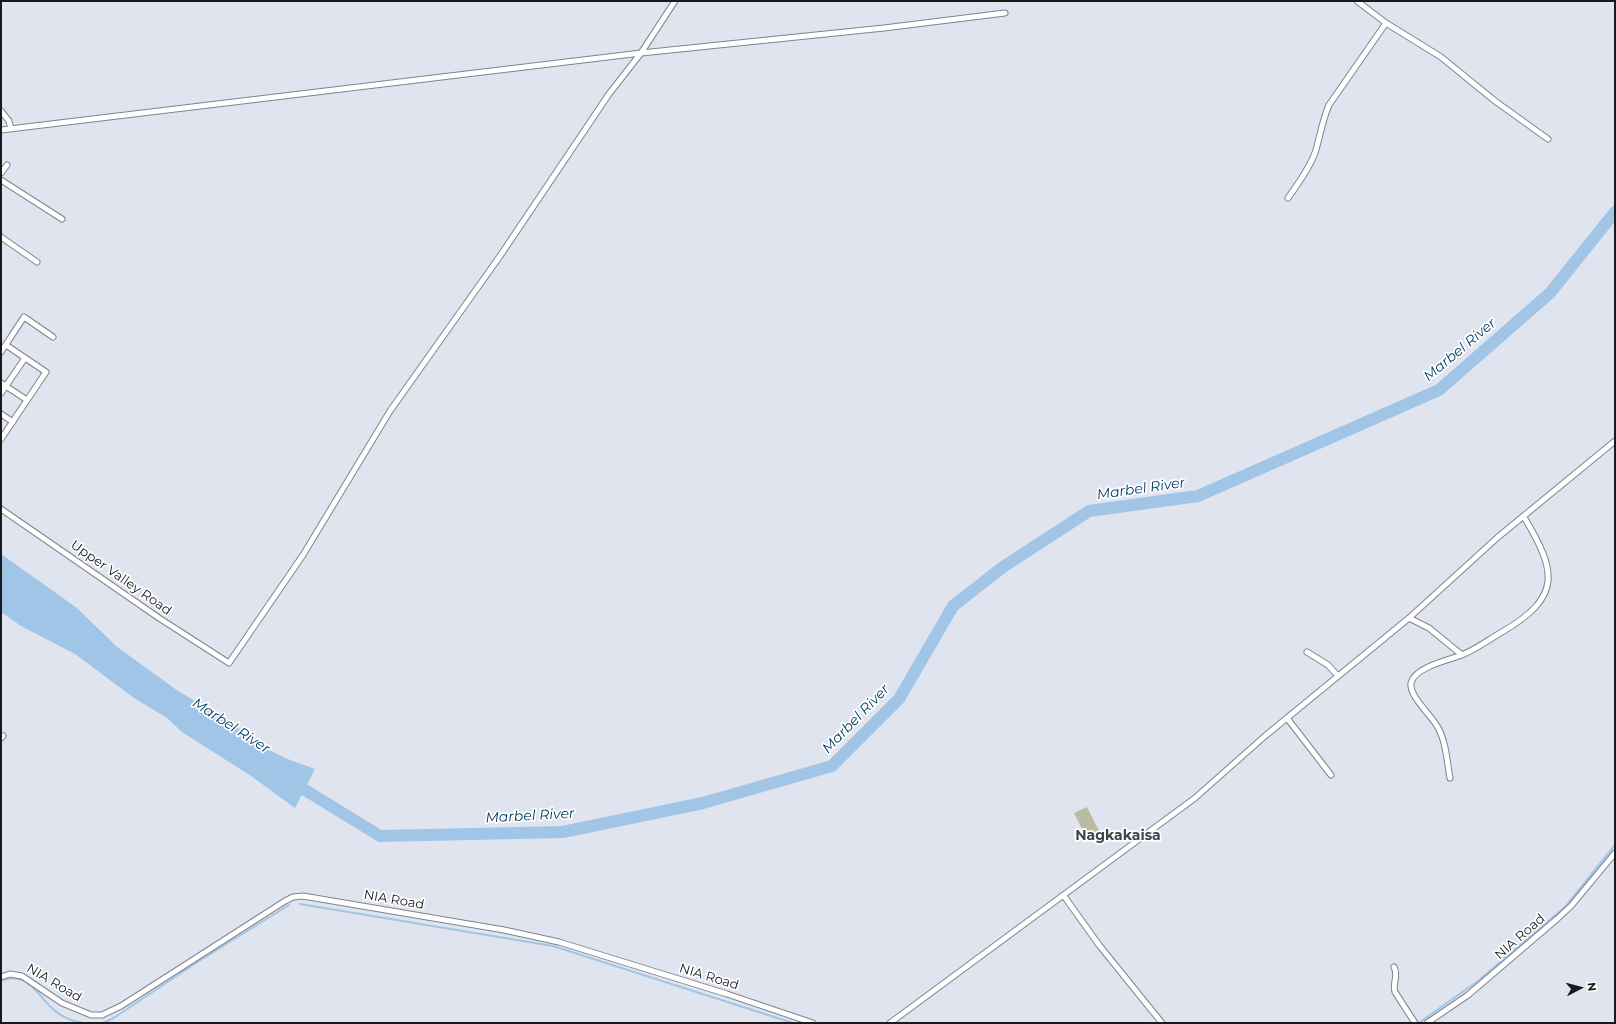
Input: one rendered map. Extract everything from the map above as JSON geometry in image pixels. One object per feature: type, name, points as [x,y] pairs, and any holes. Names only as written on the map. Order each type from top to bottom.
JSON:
[{"type":"street","points":[[641,53],[675,1]]},
{"type":"street","points":[[1357,1],[1386,23],[1441,57],[1495,101],[1548,139]]},
{"type":"street","points":[[1,130],[641,53],[884,28],[1005,13]]},
{"type":"street","points":[[1288,198],[1314,154],[1329,105],[1386,23]]},
{"type":"street","name":"Upper Valley Road","points":[[1,509],[159,618],[229,663],[293,572],[390,411],[496,262],[609,94],[641,53]]},
{"type":"street","points":[[1,111],[9,121],[11,129]]},
{"type":"street","points":[[1,173],[7,165]]},
{"type":"street","points":[[1,180],[62,219]]},
{"type":"street","points":[[1,237],[37,262]]},
{"type":"street","points":[[1,352],[24,318],[53,337]]},
{"type":"street","points":[[1,439],[46,372],[6,345]]},
{"type":"street","points":[[1,393],[3,384],[25,358]]},
{"type":"street","points":[[3,384],[27,400]]},
{"type":"street","points":[[1,414],[12,422]]},
{"type":"street","points":[[890,1023],[1195,798],[1287,718],[1409,618],[1498,537],[1615,441]]},
{"type":"street","points":[[1450,778],[1441,732],[1412,693],[1411,685],[1414,677],[1434,663],[1462,655],[1514,624],[1529,614],[1544,597],[1548,585],[1549,572],[1540,548],[1524,517]]},
{"type":"street","points":[[1409,618],[1429,628],[1462,655]]},
{"type":"street","points":[[1307,652],[1328,665],[1338,676]]},
{"type":"street","points":[[1287,718],[1331,774]]},
{"type":"street","name":"NIA Road","points":[[1426,1023],[1468,995],[1557,919],[1571,906],[1615,853]]},
{"type":"street","name":"NIA Road","points":[[1,976],[10,974],[22,976],[62,1004],[91,1015],[102,1015],[121,1006],[285,901],[293,897],[303,896],[504,930],[559,942],[727,994],[813,1023]]},
{"type":"street","points":[[1064,896],[1099,945],[1162,1023]]},
{"type":"street","points":[[1394,967],[1397,973],[1394,986],[1395,992],[1415,1023]]},
{"type":"green space","points":[[1087,807],[1100,833],[1087,839],[1074,813]]},
{"type":"water","points":[[1,554],[77,608],[116,646],[178,691],[231,722],[258,745],[290,760],[315,769],[295,808],[251,776],[182,732],[167,718],[134,698],[75,654],[21,626],[1,612]]},
{"type":"waterway","name":"Marbel River","points":[[292,782],[380,836],[563,832],[703,803],[832,766],[899,699],[953,606],[1003,567],[1089,511],[1198,496],[1439,390],[1550,293],[1615,212]]},
{"type":"waterway","points":[[1420,1022],[1478,981],[1566,906],[1615,845]]},
{"type":"waterway","points":[[300,904],[553,946],[793,1023]]},
{"type":"waterway","points":[[103,1023],[112,1019],[199,961],[289,905]]},
{"type":"waterway","points":[[1,980],[11,978],[26,982],[32,986],[57,1012],[67,1018],[82,1023]]},
{"type":"district","name":"Nagkakaisa","points":[[1118,836]]}]
